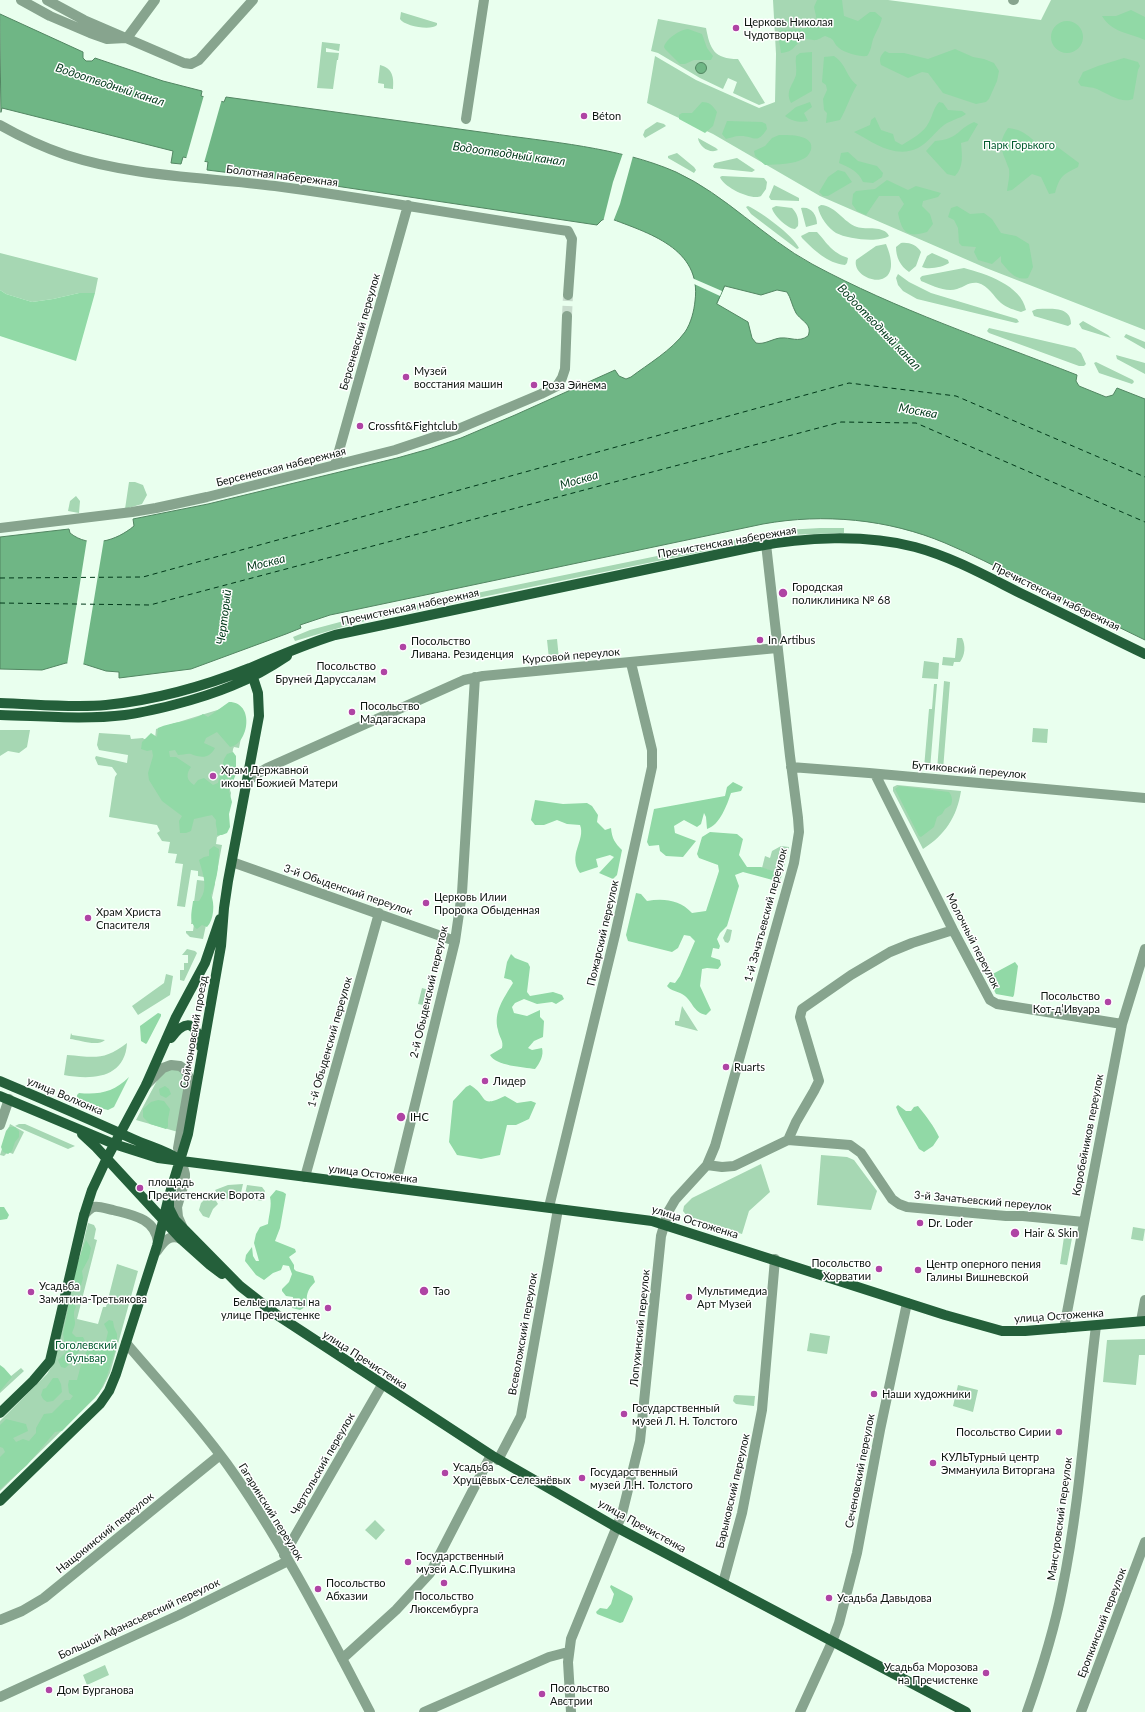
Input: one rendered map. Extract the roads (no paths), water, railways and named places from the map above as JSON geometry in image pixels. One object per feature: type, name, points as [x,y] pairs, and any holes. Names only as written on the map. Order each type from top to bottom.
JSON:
[{"type":"main road","name":"Пречистенская набережная","points":[[0,715],[82,717],[125,715],[200,698],[229,688],[252,672],[298,648],[335,635],[766,544],[805,540],[842,539],[915,547],[944,557],[984,575],[1145,654]]},
{"type":"main road","name":"Пречистенская набережная","points":[[0,703],[82,706],[124,702],[190,688],[252,672]]},
{"type":"main road","name":"Соймоновский проезд","points":[[180,1160],[188,1134],[221,946],[224,908],[259,716],[258,694],[252,672]]},
{"type":"main road","name":"Соймоновский проезд","points":[[120,1133],[146,1085],[162,1049],[205,963],[224,908]]},
{"type":"main road","points":[[162,1049],[177,1030],[188,1025],[195,1028],[198,1032],[202,1053]]},
{"type":"main road","name":"улица Волхонка","points":[[0,1081],[96,1121],[120,1133]]},
{"type":"main road","points":[[4,1098],[114,1144],[158,1158],[180,1160]]},
{"type":"main road","points":[[71,1126],[87,1138],[107,1158],[163,1220]]},
{"type":"main road","points":[[0,1413],[38,1376],[50,1361],[84,1215],[92,1190],[120,1133],[167,1152],[180,1160]]},
{"type":"main road","name":"улица Остоженка","points":[[180,1160],[642,1219],[664,1224],[907,1303],[1002,1331],[1012,1332],[1143,1321]]},
{"type":"main road","points":[[0,1501],[100,1404],[113,1383],[154,1256],[169,1196],[180,1160]]},
{"type":"main road","name":"улица Пречистенка","points":[[169,1196],[168,1204],[183,1234],[210,1265],[294,1327],[494,1458],[616,1527],[966,1712]]},
{"type":"main road","name":"улица Пречистенка","points":[[163,1220],[183,1234]]},
{"type":"street","points":[[21,0],[50,16],[90,33],[107,39],[127,38]]},
{"type":"street","points":[[47,0],[84,20],[184,63],[194,63],[199,60],[253,0]]},
{"type":"street","points":[[127,38],[155,0]]},
{"type":"street","points":[[466,119],[484,0]]},
{"type":"street","name":"Болотная набережная","points":[[0,125],[22,137],[67,155],[128,169],[199,179],[274,186],[408,205],[473,217],[568,230],[572,239],[568,295]]},
{"type":"street","name":"Берсеневский переулок","points":[[335,465],[408,205]]},
{"type":"street","name":"Берсеневская набережная","points":[[0,528],[138,511],[207,497],[395,450],[437,437],[512,407],[557,386],[565,369],[567,316]]},
{"type":"street","name":"1-й Зачатьевский переулок","points":[[664,1224],[668,1212],[675,1200],[707,1165],[715,1146],[794,863],[799,832],[766,544]]},
{"type":"street","name":"Курсовой переулок","points":[[247,782],[255,774],[267,768],[457,682],[475,677],[777,648]]},
{"type":"street","name":"Пожарский переулок","points":[[554,1208],[652,767],[652,750],[631,663]]},
{"type":"street","name":"2-й Обыденский переулок","points":[[393,1188],[455,941],[462,893],[475,698],[475,677]]},
{"type":"street","name":"Бутиковский переулок","points":[[791,767],[1145,798]]},
{"type":"street","name":"Молочный переулок","points":[[875,774],[988,997],[993,1002],[1122,1024]]},
{"type":"street","name":"3-й Обыденский переулок","points":[[232,862],[455,941]]},
{"type":"street","name":"1-й Обыденский переулок","points":[[305,1177],[379,913]]},
{"type":"street","points":[[707,1165],[722,1167],[734,1166],[788,1140],[818,1081],[800,1017],[802,1009],[851,975],[890,952],[912,942],[953,930]]},
{"type":"street","name":"Коробейников переулок","points":[[1064,1328],[1122,1024],[1145,949]]},
{"type":"street","points":[[146,1085],[167,1066],[180,1066],[188,1073],[190,1085],[178,1148],[185,1180],[177,1208],[183,1234],[166,1240],[154,1256]]},
{"type":"street","points":[[0,1125],[4,1098]]},
{"type":"street","name":"3-й Зачатьевский переулок","points":[[788,1140],[850,1145],[854,1147],[861,1153],[892,1199],[904,1206],[1084,1222]]},
{"type":"street","points":[[84,1215],[90,1209],[99,1207],[141,1217],[156,1233],[158,1242]]},
{"type":"street","name":"Всеволожский переулок","points":[[342,1659],[396,1610],[430,1573],[494,1458],[521,1416],[554,1208]]},
{"type":"street","name":"Лопухинский переулок","points":[[571,1712],[568,1652],[571,1639],[625,1504],[642,1433],[661,1236],[664,1224]]},
{"type":"street","name":"Барыковский переулок","points":[[723,1583],[742,1513],[761,1415],[775,1259]]},
{"type":"street","points":[[1143,1321],[1145,1300]]},
{"type":"street","name":"Сеченовский переулок","points":[[800,1712],[832,1642],[839,1623],[854,1564],[907,1303]]},
{"type":"street","name":"Мансуровский переулок","points":[[1027,1712],[1045,1657],[1067,1567],[1086,1421],[1096,1326]]},
{"type":"street","name":"Гагаринский переулок","points":[[126,1343],[220,1455],[256,1508],[286,1558],[370,1712]]},
{"type":"street","name":"Чертольский переулок","points":[[286,1558],[382,1385]]},
{"type":"street","name":"Нащокинский переулок","points":[[0,1620],[22,1611],[38,1602],[220,1455]]},
{"type":"street","name":"Еропкинский переулок","points":[[1081,1712],[1145,1542]]},
{"type":"street","name":"Большой Афанасьевский переулок","points":[[0,1697],[179,1615],[286,1558]]},
{"type":"street","points":[[424,1712],[549,1658],[568,1652]]},
{"type":"water","points":[[0,14],[83,52],[83,58],[86,61],[92,61],[95,58],[163,81],[202,91],[201,96],[224,102],[226,97],[584,146],[631,157],[676,172],[712,192],[794,254],[844,281],[943,324],[1077,375],[1076,381],[1079,386],[1106,397],[1113,395],[1117,388],[1145,399],[1145,640],[974,556],[923,535],[901,528],[856,520],[809,519],[763,524],[330,615],[300,625],[301,628],[286,634],[191,669],[119,678],[119,672],[106,671],[84,664],[66,663],[42,670],[0,669],[0,537],[69,529],[70,533],[86,541],[103,541],[119,536],[134,526],[133,519],[208,504],[429,449],[461,438],[615,370],[619,376],[626,379],[631,377],[666,351],[685,332],[693,313],[695,301],[695,283],[690,268],[681,255],[669,245],[655,237],[609,218],[602,220],[597,225],[329,185],[207,170],[208,162],[183,157],[181,164],[171,163],[173,151],[2,108],[1,112]],"holes":[[[725,286],[761,295],[777,290],[787,292],[796,313],[809,328],[808,336],[801,339],[780,338],[762,343],[756,343],[752,338],[748,322],[717,304]]]},
{"type":"water","points":[[699,63],[703,63],[705,64],[705,72],[699,73],[696,70],[696,66]]},
{"type":"tunnel","points":[[567,316],[568,295]]},
{"type":"place","name":"Церковь Николая Чудотворца","points":[[736,28]]},
{"type":"place","name":"Béton","points":[[584,116]]},
{"type":"place","name":"Музей восстания машин","points":[[406,377]]},
{"type":"place","name":"Роза Эйнема","points":[[534,385]]},
{"type":"place","name":"Crossfit&Fightclub","points":[[360,426]]},
{"type":"place","name":"Городская поликлиника № 68","points":[[783,593]]},
{"type":"place","name":"In Artibus","points":[[760,640]]},
{"type":"place","name":"Посольство Ливана. Резиденция","points":[[403,647]]},
{"type":"place","name":"Посольство Бруней Даруссалам","points":[[384,672]]},
{"type":"place","name":"Посольство Мадагаскара","points":[[352,712]]},
{"type":"place","name":"Храм Державной иконы Божией Матери","points":[[213,776]]},
{"type":"place","name":"Церковь Илии Пророка Обыденная","points":[[426,903]]},
{"type":"place","name":"Храм Христа Спасителя","points":[[88,918]]},
{"type":"place","name":"Посольство Кот-д’Ивуара","points":[[1108,1002]]},
{"type":"place","name":"Ruarts","points":[[726,1067]]},
{"type":"place","name":"Лидер","points":[[485,1081]]},
{"type":"place","name":"IHC","points":[[401,1117]]},
{"type":"place","name":"площадь Пречистенские Ворота","points":[[140,1188]]},
{"type":"place","name":"Dr. Loder","points":[[920,1223]]},
{"type":"place","name":"Hair & Skin","points":[[1015,1233]]},
{"type":"place","name":"Посольство Хорватии","points":[[879,1269]]},
{"type":"place","name":"Центр оперного пения Галины Вишневской","points":[[918,1270]]},
{"type":"place","name":"Тао","points":[[424,1291]]},
{"type":"place","name":"Усадьба Замятина-Третьякова","points":[[31,1292]]},
{"type":"place","name":"Мультимедиа Арт Музей","points":[[689,1297]]},
{"type":"place","name":"Белые палаты на улице Пречистенке","points":[[328,1308]]},
{"type":"place","name":"Наши художники","points":[[874,1394]]},
{"type":"place","name":"Государственный музей Л. Н. Толстого","points":[[624,1414]]},
{"type":"place","name":"Посольство Сирии","points":[[1059,1432]]},
{"type":"place","name":"КУЛЬТурный центр Эммануила Виторгана","points":[[933,1463]]},
{"type":"place","name":"Усадьба Хрущёвых-Селезнёвых","points":[[445,1473]]},
{"type":"place","name":"Государственный музей Л.Н. Толстого","points":[[582,1478]]},
{"type":"place","name":"Государственный музей А.С.Пушкина","points":[[408,1562]]},
{"type":"place","name":"Посольство Люксембурга","points":[[444,1583]]},
{"type":"place","name":"Посольство Абхазии","points":[[318,1589]]},
{"type":"place","name":"Усадьба Давыдова","points":[[829,1598]]},
{"type":"place","name":"Усадьба Морозова на Пречистенке","points":[[986,1673]]},
{"type":"place","name":"Дом Бурганова","points":[[49,1690]]},
{"type":"place","name":"Посольство Австрии","points":[[542,1694]]},
{"type":"water label","name":"Водоотводный канал","points":[[110,85]]},
{"type":"water label","name":"Водоотводный канал","points":[[509,154]]},
{"type":"water label","name":"Водоотводный канал","points":[[879,327]]},
{"type":"water label","name":"Москва","points":[[918,411]]},
{"type":"water label","name":"Москва","points":[[579,480]]},
{"type":"water label","name":"Москва","points":[[266,563]]},
{"type":"water label","name":"Черторый","points":[[224,617]]},
{"type":"park label","name":"Парк Горького","points":[[1019,145]]},
{"type":"park label","name":"Гоголевский бульвар","points":[[86,1351]]}]
